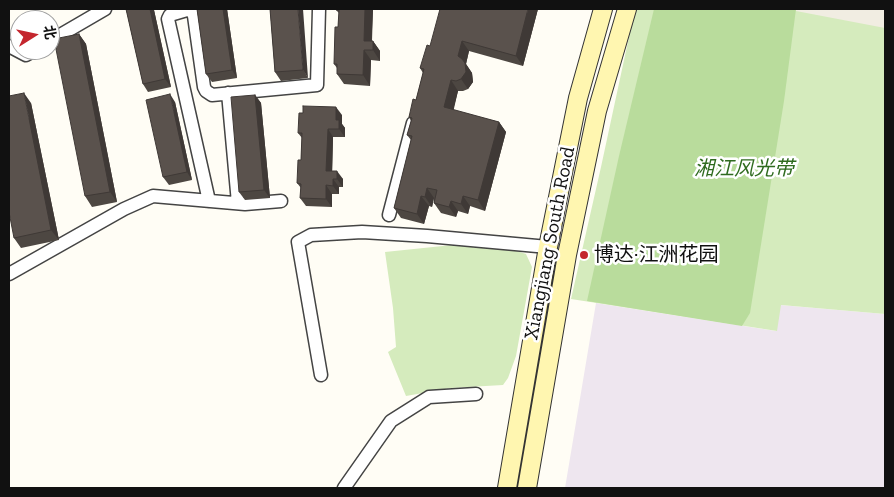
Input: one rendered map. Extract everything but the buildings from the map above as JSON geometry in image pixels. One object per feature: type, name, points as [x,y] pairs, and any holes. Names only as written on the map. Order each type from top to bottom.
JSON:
[{"type":"main road","name":"Xiangjiang South Road","points":[[507,488],[548,247],[578,98],[603,9]]},
{"type":"main road","name":"Xiangjiang South Road","points":[[527,488],[567,255],[579,197],[597,111],[627,9]]},
{"type":"street","points":[[60,35],[105,9]]},
{"type":"street","points":[[209,201],[168,19],[170,15],[187,10],[192,11],[204,87],[212,95],[317,85],[319,9]]},
{"type":"street","points":[[228,93],[238,203]]},
{"type":"street","points":[[389,215],[416,112]]},
{"type":"street","points":[[9,274],[124,209],[153,196],[245,204],[282,201]]},
{"type":"street","points":[[321,375],[298,242],[311,235],[362,232],[548,247]]},
{"type":"street","points":[[344,488],[391,421],[429,397],[476,394]]},
{"type":"shaded area","points":[[796,9],[885,9],[885,28],[796,11]]},
{"type":"shaded area","points":[[596,303],[776,331],[780,305],[885,314],[885,488],[565,488]]},
{"type":"green space","name":"湘江风光带","points":[[635,9],[885,9],[885,314],[781,305],[777,331],[571,299]]},
{"type":"green space","points":[[654,9],[796,9],[784,101],[750,313],[742,326],[587,301]]},
{"type":"green space","points":[[462,244],[514,250],[526,254],[532,267],[516,356],[508,378],[503,385],[451,388],[406,396],[388,352],[396,347],[393,308],[385,252]]},
{"type":"place","name":"博达·江洲花园","points":[[584,255]]}]
